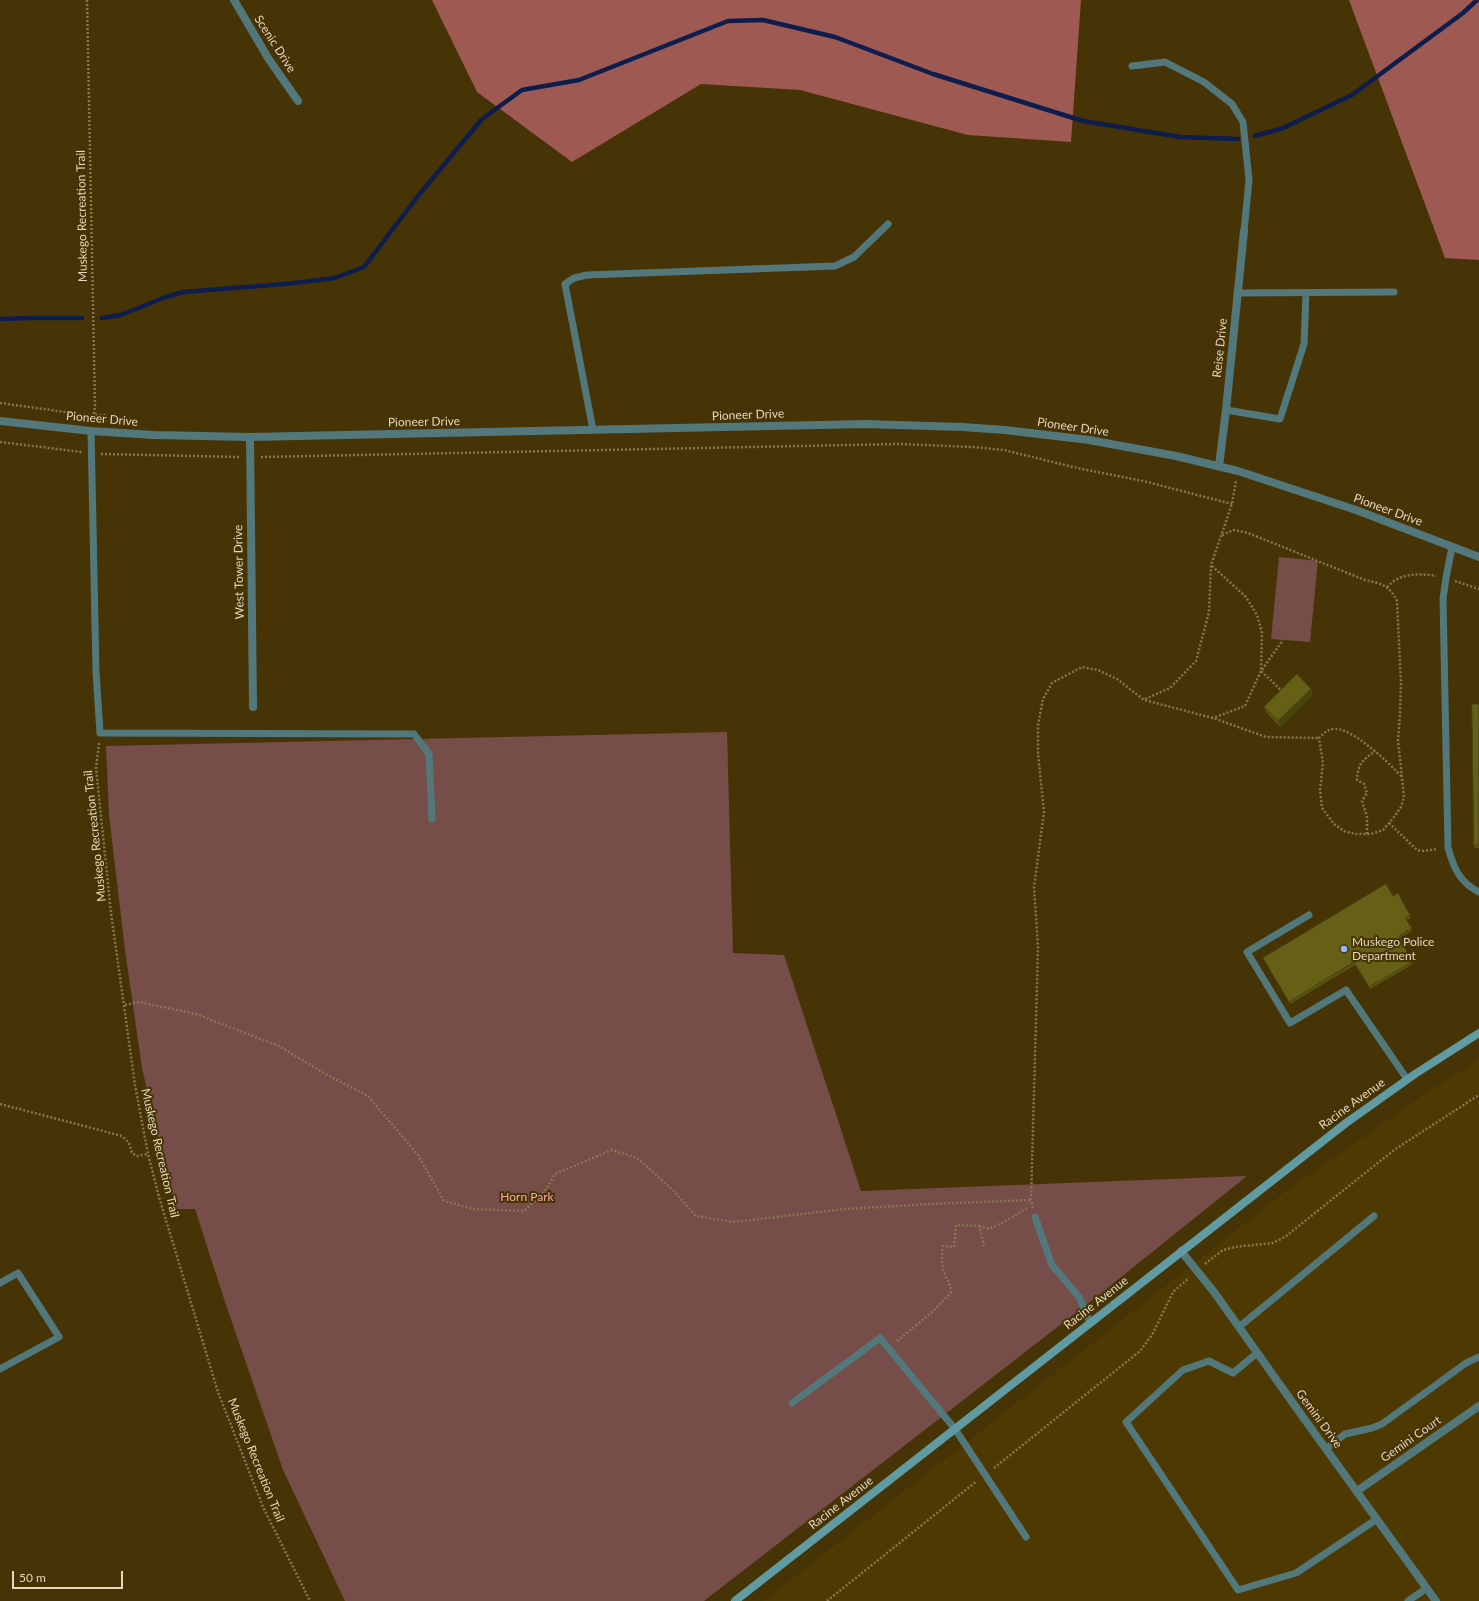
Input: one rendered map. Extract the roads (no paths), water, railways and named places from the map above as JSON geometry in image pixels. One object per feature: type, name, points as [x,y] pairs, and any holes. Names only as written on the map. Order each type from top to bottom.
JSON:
[{"type":"main road","name":"Racine Avenue","points":[[734,1601],[1340,1128],[1407,1079],[1479,1033]]},
{"type":"street","name":"Scenic Drive","points":[[234,0],[268,58],[298,101]]},
{"type":"street","name":"Reise Drive","points":[[1218,466],[1226,410],[1244,231]]},
{"type":"street","name":"Pioneer Drive","points":[[0,420],[91,431],[154,435],[250,437],[866,424],[1005,430],[1089,440],[1176,456],[1238,471],[1356,510],[1479,557]]},
{"type":"street","name":"West Tower Drive","points":[[250,437],[253,707]]},
{"type":"street","name":"Gemini Drive","points":[[1181,1251],[1240,1327],[1436,1601]]},
{"type":"street","name":"Gemini Court","points":[[1357,1491],[1479,1406]]},
{"type":"lane","points":[[1132,66],[1165,62],[1204,82],[1232,104],[1243,122],[1249,180],[1244,231]]},
{"type":"lane","points":[[593,430],[565,284],[574,278],[587,275],[835,266],[854,257],[888,224]]},
{"type":"lane","points":[[1237,293],[1394,292]]},
{"type":"lane","points":[[1226,410],[1280,419],[1304,344],[1306,293]]},
{"type":"lane","points":[[91,431],[96,672],[100,733],[414,734],[429,754],[432,819]]},
{"type":"lane","points":[[1452,547],[1446,578],[1444,599],[1448,848],[1454,868],[1468,887],[1479,892]]},
{"type":"lane","points":[[1309,915],[1247,952],[1290,1022],[1346,990],[1407,1079]]},
{"type":"lane","points":[[1240,1327],[1374,1216]]},
{"type":"lane","points":[[1035,1217],[1052,1265],[1079,1297],[1090,1322]]},
{"type":"lane","points":[[0,1283],[18,1274],[59,1337],[0,1369]]},
{"type":"lane","points":[[792,1403],[880,1338],[955,1429],[1026,1537]]},
{"type":"lane","points":[[1258,1353],[1233,1373],[1209,1361],[1183,1370],[1126,1422],[1238,1590],[1296,1573],[1377,1519]]},
{"type":"lane","points":[[1326,1449],[1345,1434],[1372,1428],[1382,1424],[1466,1363],[1479,1357]]},
{"type":"lane","points":[[1408,1601],[1427,1588]]},
{"type":"waterway","points":[[1255,136],[1283,128],[1352,95],[1463,13],[1477,0]]},
{"type":"waterway","points":[[102,318],[121,315],[163,298],[183,292],[285,284],[335,278],[364,267],[418,196],[482,119],[522,90],[579,80],[728,21],[763,20],[835,37],[933,74],[1083,121],[1180,137],[1238,139]]},
{"type":"waterway","points":[[0,319],[82,318]]},
{"type":"place","name":"Muskego Police Department","points":[[1344,949]]},
{"type":"park label","name":"Horn Park","points":[[527,1197]]}]
